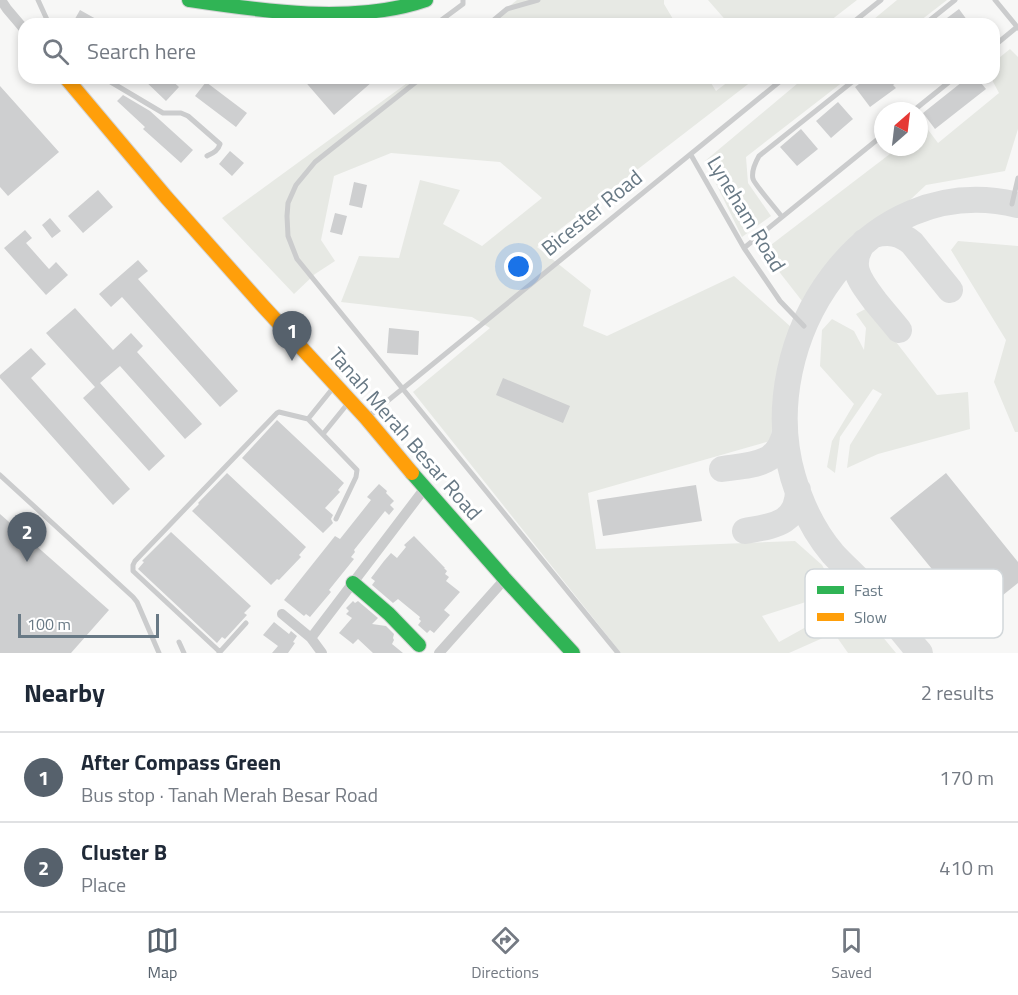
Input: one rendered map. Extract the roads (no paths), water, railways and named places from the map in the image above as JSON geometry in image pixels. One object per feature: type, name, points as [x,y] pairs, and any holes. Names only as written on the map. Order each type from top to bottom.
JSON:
[{"type":"street","points":[[189,0],[285,13],[334,14],[413,5],[426,0]]},
{"type":"street","points":[[250,0],[375,10]]},
{"type":"street","points":[[2,1],[18,21]]},
{"type":"street","name":"Tanah Merah Besar Road","points":[[75,84],[166,197],[366,418],[505,579],[573,653]]},
{"type":"street","points":[[311,638],[425,488]]},
{"type":"street","points":[[439,653],[505,579]]},
{"type":"street","points":[[353,583],[419,645]]},
{"type":"street","points":[[282,614],[311,638],[322,653]]},
{"type":"lane","points":[[38,0],[47,18]]},
{"type":"lane","points":[[444,18],[463,4],[463,0]]},
{"type":"lane","points":[[496,18],[507,9],[538,0]]},
{"type":"lane","points":[[858,18],[881,0]]},
{"type":"lane","points":[[932,18],[954,0]]},
{"type":"lane","points":[[995,0],[1018,27],[1000,41]]},
{"type":"lane","points":[[115,84],[163,113],[181,113],[188,116],[220,144],[215,152],[207,156]]},
{"type":"lane","points":[[413,84],[315,162],[296,185],[288,203],[288,236],[297,259],[618,653]]},
{"type":"lane","name":"Lyneham Road","points":[[777,84],[691,155],[744,248],[780,301],[804,326]]},
{"type":"lane","points":[[782,217],[753,180],[754,163],[759,156],[849,84]]},
{"type":"lane","points":[[924,102],[947,84]]},
{"type":"lane","points":[[744,248],[874,142]]},
{"type":"lane","name":"Bicester Road","points":[[366,418],[691,155]]},
{"type":"lane","points":[[1012,204],[1018,178]]},
{"type":"lane","points":[[308,419],[335,385]]},
{"type":"lane","points":[[323,434],[350,401]]},
{"type":"lane","points":[[246,623],[220,652],[133,570],[135,561],[277,413],[308,419],[357,470],[356,477],[336,519]]},
{"type":"lane","points":[[0,475],[133,597],[159,653]]},
{"type":"lane","points":[[179,642],[184,653]]},
{"type":"place","name":"After Compass Green","points":[[292,361]]},
{"type":"place","name":"Cluster B","points":[[27,562]]}]
